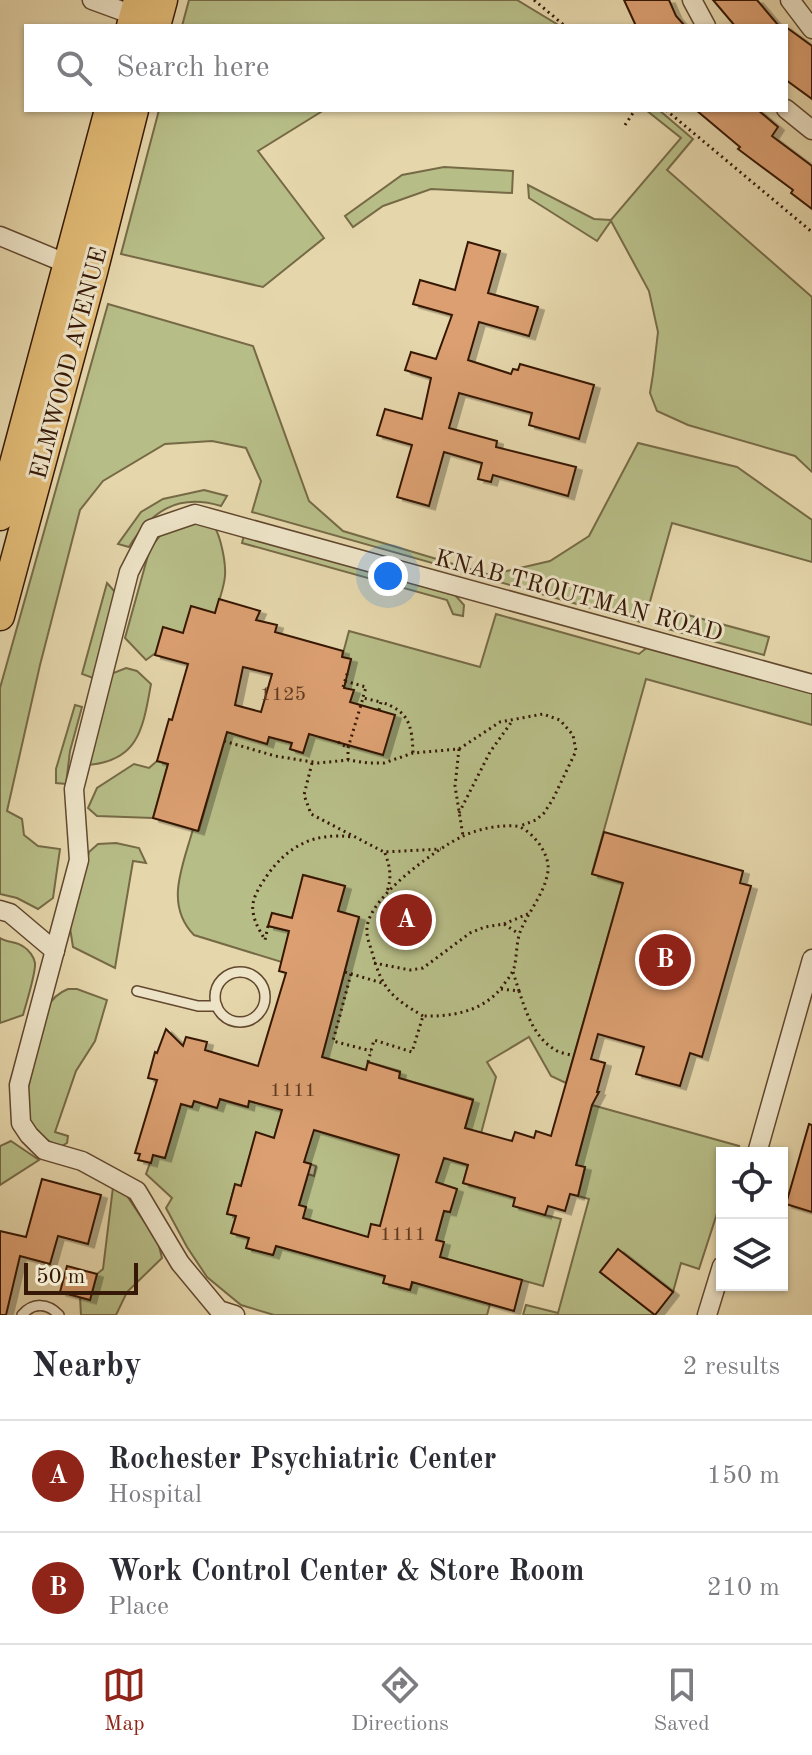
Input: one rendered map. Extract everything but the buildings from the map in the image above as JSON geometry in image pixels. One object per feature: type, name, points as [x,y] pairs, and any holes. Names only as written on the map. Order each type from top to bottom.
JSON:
[{"type":"main road","points":[[139,17],[163,0]]},
{"type":"main road","name":"ELMWOOD AVENUE","points":[[0,616],[80,268],[109,112]]},
{"type":"main road","name":"ELMWOOD AVENUE","points":[[0,513],[133,112]]},
{"type":"street","points":[[92,0],[139,17]]},
{"type":"street","points":[[692,0],[705,24]]},
{"type":"street","points":[[790,0],[812,29]]},
{"type":"street","points":[[788,111],[812,130]]},
{"type":"street","points":[[0,236],[80,268]]},
{"type":"street","name":"KNAB TROUTMAN ROAD","points":[[235,1315],[219,1310],[180,1263],[137,1191],[82,1161],[44,1150],[21,1123],[19,1085],[79,860],[74,789],[129,572],[151,529],[195,514],[812,684]]},
{"type":"street","points":[[0,910],[10,913],[55,951]]},
{"type":"street","points":[[759,1147],[812,959]]},
{"type":"street","points":[[707,1315],[716,1286]]},
{"type":"lane","points":[[233,973],[250,974],[262,985],[265,1002],[257,1016],[250,1020],[234,1021],[221,1013],[217,1006],[216,991],[225,977],[233,973]]},
{"type":"lane","points":[[137,991],[198,1006],[217,1006]]},
{"type":"lane","points":[[22,1315],[39,1305],[54,1309],[59,1315]]},
{"type":"path","points":[[534,0],[563,24]]},
{"type":"path","points":[[625,125],[634,112]]},
{"type":"path","points":[[668,112],[812,232]]},
{"type":"path","points":[[343,687],[348,671]]},
{"type":"path","points":[[345,681],[366,687],[348,748],[348,760]]},
{"type":"path","points":[[363,698],[395,707],[408,719],[413,753]]},
{"type":"path","points":[[379,710],[381,702]]},
{"type":"path","points":[[224,741],[275,756],[313,762],[348,760],[384,763],[413,753],[459,749],[500,722],[543,714],[560,720],[573,735],[576,751],[544,813],[520,826],[480,830],[463,836],[400,879],[372,913],[366,928],[382,983],[392,996],[423,1016],[462,1013],[486,1003],[501,989],[513,971],[519,934],[545,884],[549,869],[546,853],[520,826]]},
{"type":"path","points":[[459,813],[490,752],[513,720]]},
{"type":"path","points":[[338,742],[348,748]]},
{"type":"path","points":[[459,749],[455,786],[463,836]]},
{"type":"path","points":[[313,762],[304,795],[311,814],[384,852],[441,849]]},
{"type":"path","points":[[268,926],[265,940],[252,909],[258,888],[288,851],[309,840],[337,835],[357,838]]},
{"type":"path","points":[[384,852],[391,869],[386,895]]},
{"type":"path","points":[[374,963],[410,970],[423,968],[470,933],[530,913]]},
{"type":"path","points":[[504,924],[519,934]]},
{"type":"path","points":[[513,971],[529,1018],[541,1037],[554,1049],[574,1056]]},
{"type":"path","points":[[345,972],[382,983]]},
{"type":"path","points":[[351,974],[333,1041],[371,1051]]},
{"type":"path","points":[[501,989],[519,991]]},
{"type":"path","points":[[368,1062],[374,1040],[412,1052],[423,1016]]},
{"type":"green space","points":[[189,0],[517,0],[557,24],[183,24]]},
{"type":"green space","points":[[158,112],[321,112],[258,151],[324,238],[263,287],[121,254]]},
{"type":"green space","points":[[648,112],[661,112],[693,139],[667,170],[812,297],[812,472],[795,456],[688,425],[657,411],[650,393],[658,332],[649,291],[611,221],[597,241],[529,198],[528,185],[594,219],[611,220],[681,138]]},
{"type":"green space","points":[[444,167],[513,171],[512,193],[431,189],[383,206],[353,227],[345,216],[402,175]]},
{"type":"green space","points":[[108,304],[253,346],[309,501],[343,531],[490,575],[550,561],[589,536],[638,443],[737,467],[812,520],[812,562],[672,523],[644,623],[252,512],[261,481],[246,448],[212,441],[165,444],[103,481],[80,510],[7,811],[22,819],[24,835],[38,846],[60,849],[53,898],[38,909],[17,898],[0,894],[0,688]]},
{"type":"green space","points":[[204,490],[227,496],[221,506],[192,502],[167,508],[147,524],[129,547],[118,544],[141,512],[163,499]]},
{"type":"green space","points":[[189,522],[214,526],[217,531],[225,564],[221,594],[215,613],[146,660],[125,638],[150,548],[163,532]]},
{"type":"green space","points":[[244,535],[455,595],[464,605],[463,616],[453,614],[447,600],[242,543]]},
{"type":"green space","points":[[107,583],[116,593],[93,678],[82,674]]},
{"type":"green space","points":[[673,611],[769,637],[764,655],[668,629]]},
{"type":"green space","points":[[496,614],[639,654],[649,646],[812,693],[812,725],[646,679],[592,873],[623,883],[566,1083],[551,1076],[529,1037],[487,1062],[496,1077],[479,1141],[463,1136],[473,1099],[399,1078],[400,1071],[368,1062],[366,1070],[322,1057],[359,918],[338,911],[345,886],[304,875],[292,918],[272,913],[269,926],[289,931],[288,964],[194,935],[180,911],[178,884],[193,829],[199,830],[227,732],[267,744],[269,737],[292,743],[290,749],[303,753],[309,733],[338,742],[353,691],[318,680],[348,671],[351,659],[342,657],[349,631],[480,667]]},
{"type":"green space","points":[[126,668],[137,671],[151,684],[141,728],[128,750],[104,762],[86,765],[111,674]]},
{"type":"green space","points":[[75,705],[82,707],[70,751],[66,784],[56,783],[56,769]]},
{"type":"green space","points":[[157,761],[168,764],[153,818],[97,816],[88,808],[97,788],[134,764],[149,768]]},
{"type":"green space","points":[[116,843],[139,848],[146,863],[133,861],[115,968],[73,947],[70,928],[89,852],[98,844]]},
{"type":"green space","points":[[0,938],[26,948],[35,963],[23,1015],[0,1023]]},
{"type":"green space","points":[[68,989],[77,989],[107,1000],[95,1041],[76,1071],[55,1132],[68,1136],[67,1143],[62,1146],[44,1139],[33,1129],[27,1115],[26,1096],[47,1008],[56,996]]},
{"type":"green space","points":[[219,1099],[247,1107],[249,1101],[268,1106],[270,1101],[284,1105],[288,1122],[279,1120],[274,1138],[256,1133],[241,1186],[235,1185],[227,1213],[236,1216],[231,1233],[249,1238],[247,1248],[273,1255],[276,1246],[385,1276],[384,1283],[410,1290],[413,1282],[490,1304],[487,1315],[274,1315],[241,1305],[207,1277],[166,1208],[172,1198],[146,1174],[153,1155],[165,1158],[181,1104],[192,1107],[194,1101],[217,1108]]},
{"type":"green space","points":[[592,1105],[739,1146],[716,1147],[716,1217],[699,1269],[681,1263],[673,1292],[618,1250],[600,1272],[655,1315],[523,1315],[526,1305],[558,1313],[589,1199],[578,1196],[585,1168],[576,1165]]},
{"type":"green space","points":[[308,1128],[416,1160],[365,1249],[303,1218],[299,1205],[308,1174],[314,1176],[316,1166],[304,1162]]},
{"type":"green space","points":[[11,1141],[39,1160],[0,1185],[0,1146]]},
{"type":"green space","points":[[448,1151],[453,1152],[451,1160],[468,1165],[463,1183],[515,1198],[545,1215],[561,1219],[543,1286],[439,1257],[443,1243],[436,1240],[444,1211],[450,1212],[453,1201],[436,1182],[441,1167],[437,1156],[445,1159]]},
{"type":"green space","points":[[113,1187],[125,1193],[158,1242],[162,1258],[127,1292],[116,1315],[81,1315],[80,1297],[90,1300],[97,1274],[103,1269]]},
{"type":"place","name":"Rochester Psychiatric Center","points":[[406,920]]},
{"type":"place","name":"Work Control Center & Store Room","points":[[665,960]]}]
